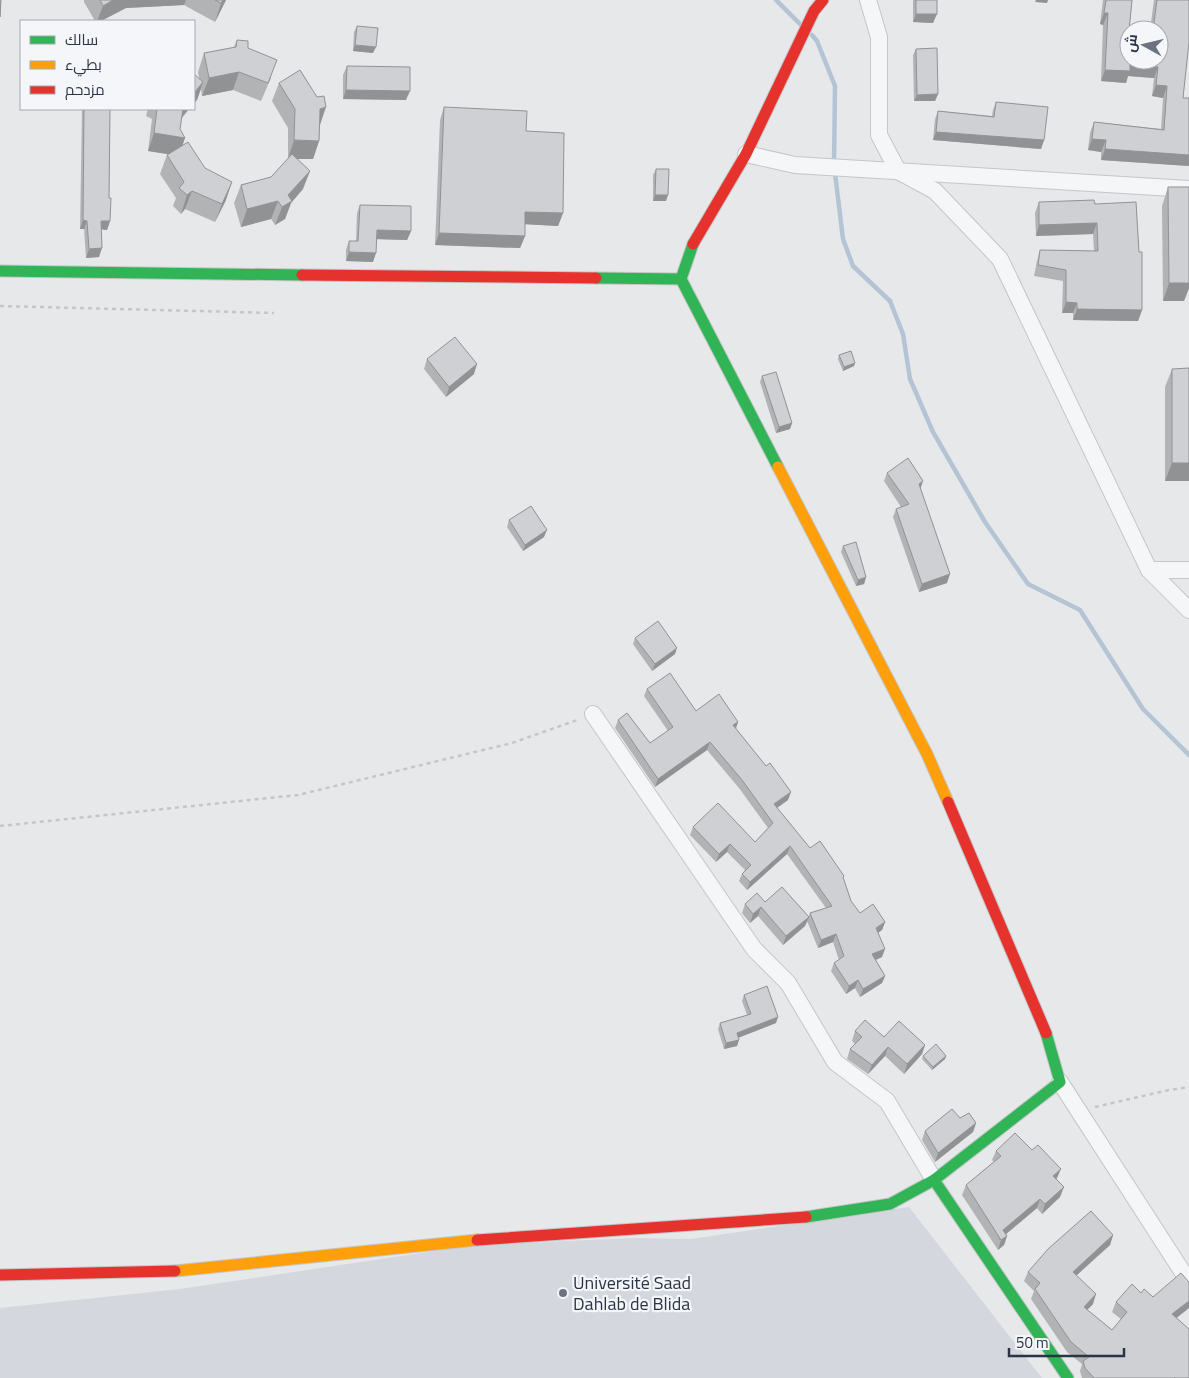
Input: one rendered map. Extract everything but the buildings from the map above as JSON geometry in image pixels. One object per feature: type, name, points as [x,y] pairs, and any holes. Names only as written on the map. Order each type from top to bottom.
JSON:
[{"type":"street","points":[[823,0],[814,11],[746,154],[690,247],[682,279],[927,754],[1043,1023],[1060,1082],[1189,1282]]},
{"type":"street","points":[[868,0],[879,37],[879,135],[898,171],[935,191],[1000,259],[1149,570],[1189,610]]},
{"type":"street","points":[[746,154],[795,165],[1189,189]]},
{"type":"street","points":[[0,271],[682,279]]},
{"type":"street","points":[[1149,570],[1189,570]]},
{"type":"street","points":[[594,714],[754,949],[788,983],[834,1062],[887,1101],[934,1180],[1068,1378]]},
{"type":"street","points":[[0,1275],[186,1271],[485,1238],[792,1219],[890,1204],[934,1180],[1060,1082]]},
{"type":"path","points":[[0,306],[274,313]]},
{"type":"path","points":[[0,826],[298,794],[512,743],[594,714]]},
{"type":"path","points":[[1079,1111],[1189,1087]]},
{"type":"shaded area","name":"Université Saad Dahlab de Blida","points":[[909,1207],[1042,1378],[0,1378],[0,1308],[180,1289],[475,1245],[636,1238],[691,1239]]},
{"type":"waterway","points":[[776,0],[801,25]]},
{"type":"waterway","points":[[812,35],[817,41],[835,86],[834,165],[843,239],[853,266],[890,301],[903,334],[910,379],[933,432],[985,522],[1028,584],[1080,610],[1143,709],[1189,755]]},
{"type":"traffic: fast","points":[[693,244],[681,279],[778,467]]},
{"type":"traffic: fast","points":[[0,271],[302,275]]},
{"type":"traffic: fast","points":[[596,278],[681,279]]},
{"type":"traffic: fast","points":[[934,1180],[1060,1082],[1046,1033]]},
{"type":"traffic: fast","points":[[806,1217],[890,1204],[934,1180],[1068,1378]]},
{"type":"traffic: slow","points":[[778,467],[927,754],[948,802]]},
{"type":"traffic: slow","points":[[175,1271],[477,1240]]},
{"type":"traffic: jam","points":[[693,244],[746,154],[814,11],[823,0]]},
{"type":"traffic: jam","points":[[302,275],[596,278]]},
{"type":"traffic: jam","points":[[948,802],[1046,1033]]},
{"type":"traffic: jam","points":[[477,1240],[806,1217]]},
{"type":"traffic: jam","points":[[0,1275],[175,1271]]},
{"type":"place","name":"Université Saad Dahlab de Blida","points":[[563,1293]]}]
